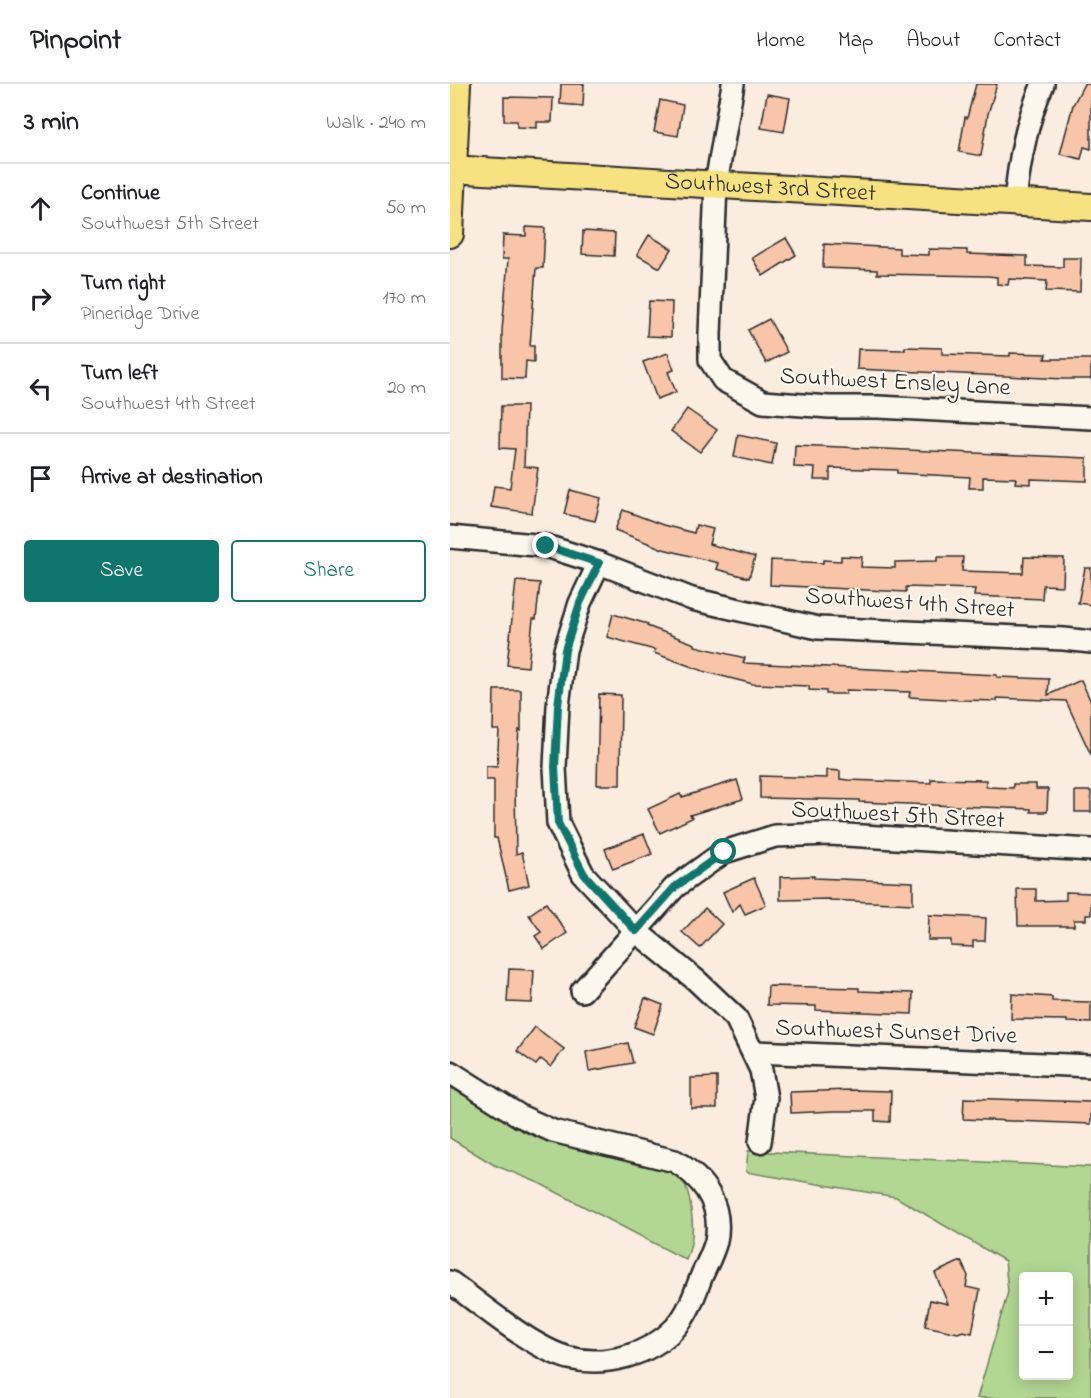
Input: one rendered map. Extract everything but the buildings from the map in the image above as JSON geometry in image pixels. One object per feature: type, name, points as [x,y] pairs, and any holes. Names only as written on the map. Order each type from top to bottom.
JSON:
[{"type":"main road","points":[[450,234],[451,169],[457,84]]},
{"type":"main road","name":"Southwest 3rd Street","points":[[451,169],[1091,207]]},
{"type":"street","name":"Southwest Ensley Lane","points":[[733,84],[716,184],[711,360],[723,380],[763,402],[1091,418]]},
{"type":"street","points":[[1015,203],[1019,161],[1032,108],[1043,84]]},
{"type":"street","name":"Southwest 4th Street","points":[[450,537],[546,546],[599,563],[692,599],[818,628],[1091,642]]},
{"type":"street","points":[[599,563],[580,603],[565,650],[558,706],[555,767],[558,823],[584,874],[636,931],[697,981],[736,1018],[754,1052]]},
{"type":"street","name":"Southwest 5th Street","points":[[582,991],[675,887],[724,852],[775,836],[830,834],[1091,850]]},
{"type":"street","name":"Southwest Sunset Drive","points":[[760,1142],[766,1098],[761,1070],[754,1052],[1091,1066]]},
{"type":"street","points":[[450,1072],[520,1116],[553,1131],[675,1161],[692,1171],[705,1185],[715,1211],[717,1226],[716,1242],[690,1306],[676,1327],[661,1339],[621,1359],[605,1361],[571,1359],[553,1353],[533,1342],[450,1282]]},
{"type":"green space","points":[[450,1088],[529,1134],[564,1145],[655,1166],[682,1180],[690,1202],[692,1223],[692,1235],[686,1260],[539,1183],[494,1165],[450,1138]]},
{"type":"green space","points":[[748,1151],[1091,1167],[1091,1398],[977,1398],[1008,1292],[1005,1261],[896,1197],[746,1172]]},
{"type":"route","points":[[546,546],[599,563],[580,603],[565,650],[558,706],[555,767],[558,823],[584,874],[636,931],[675,887],[724,852]]}]
